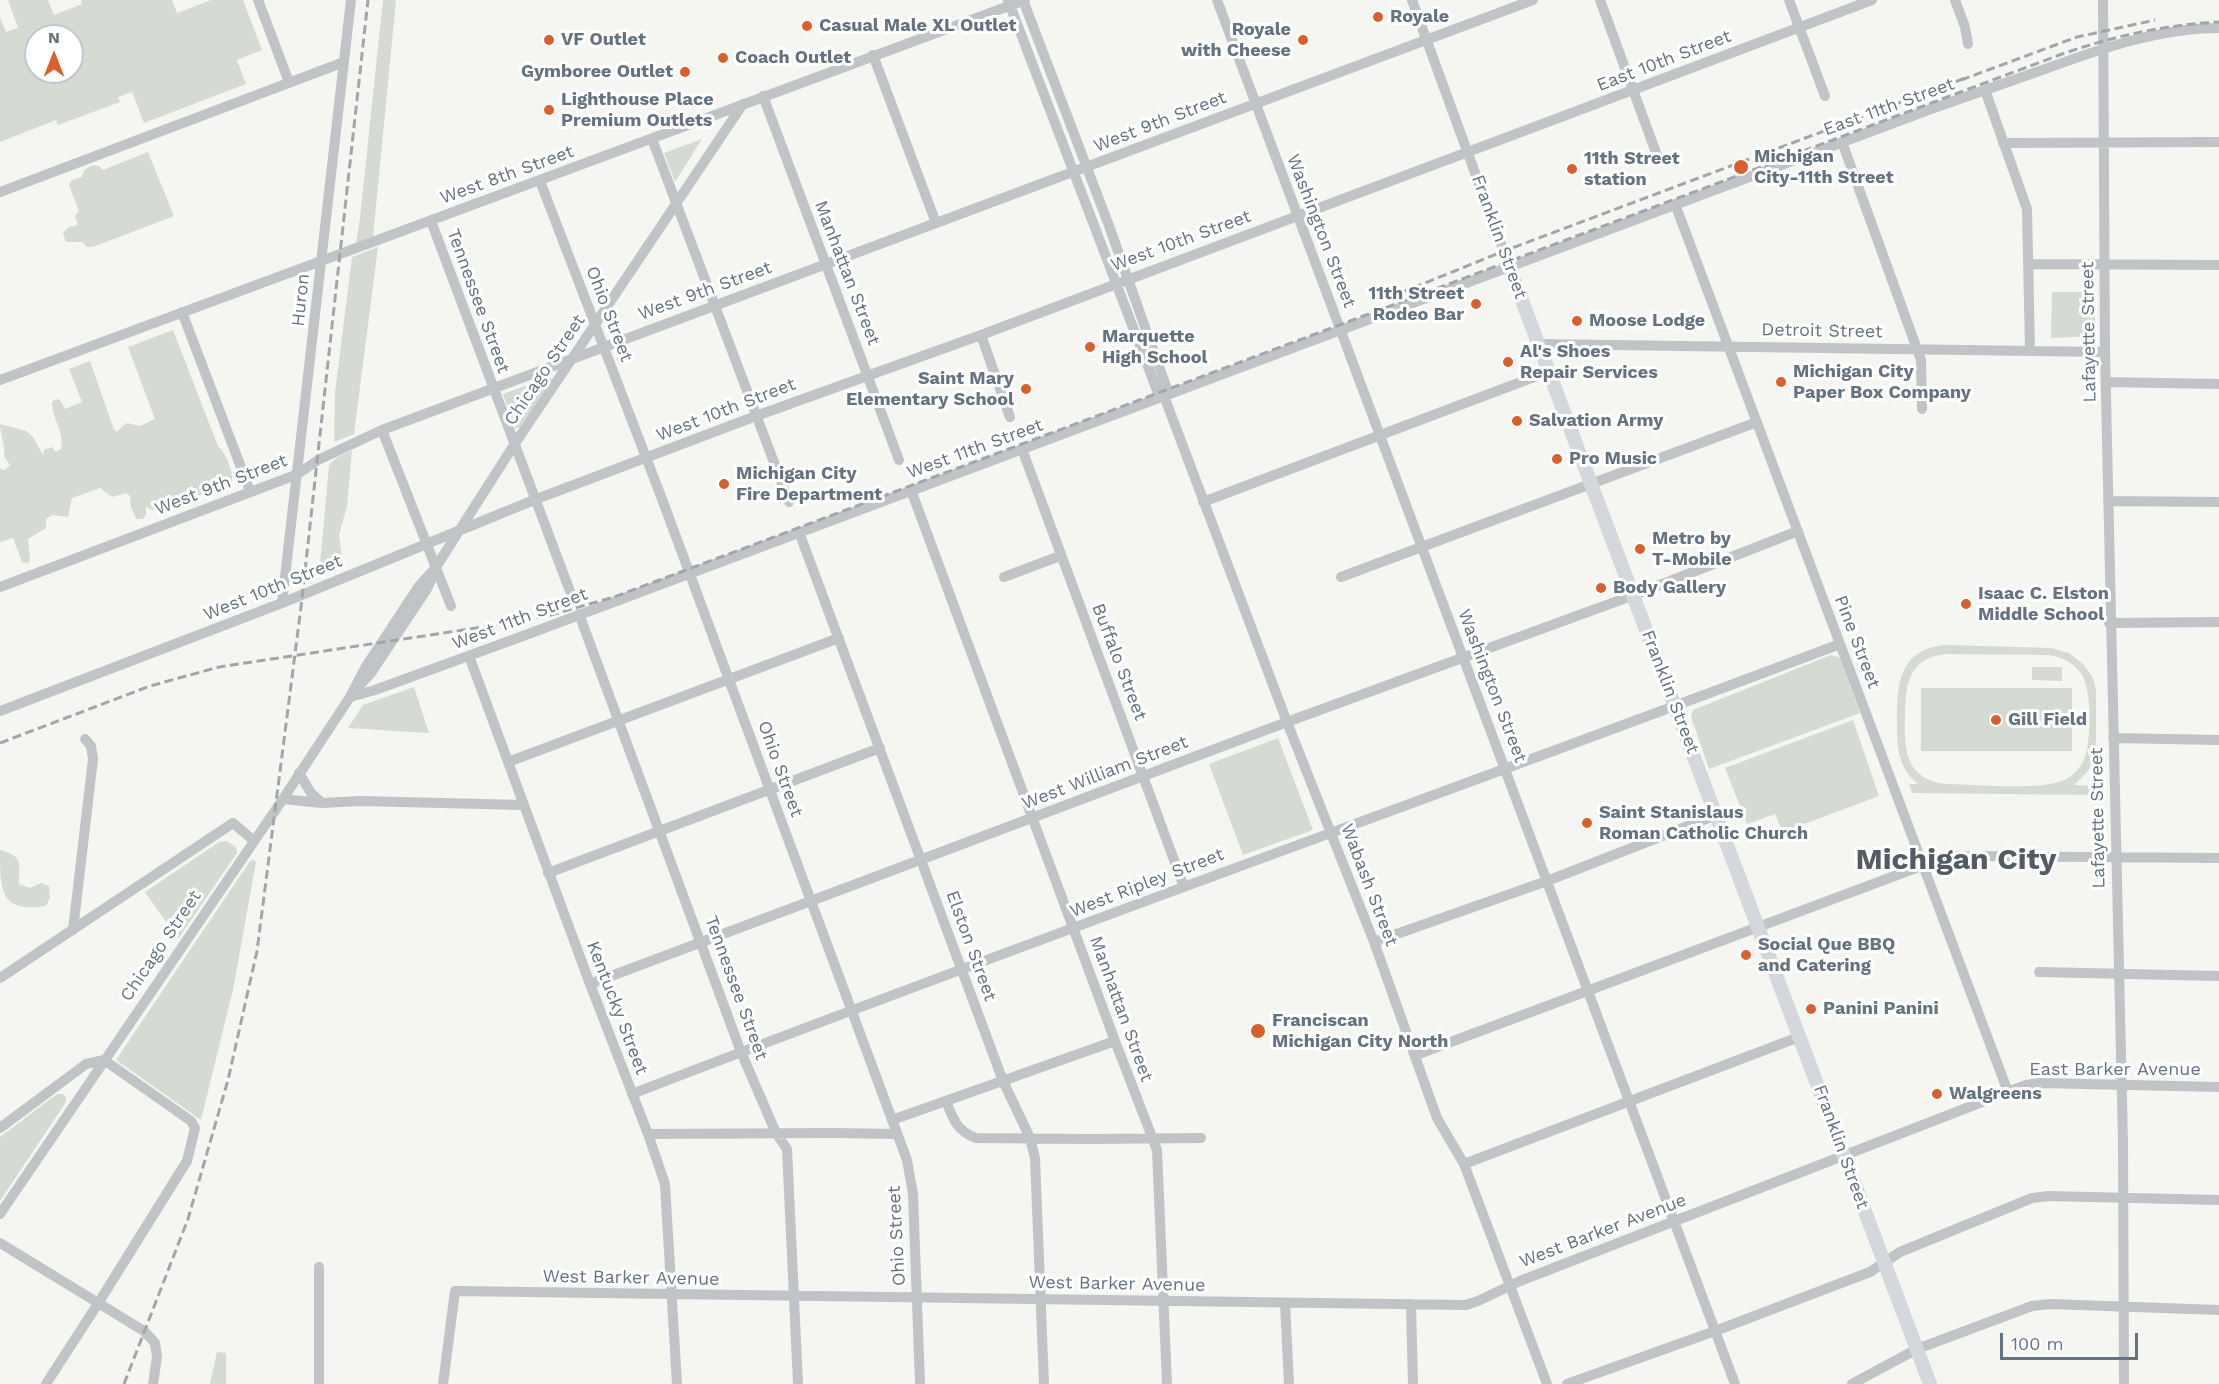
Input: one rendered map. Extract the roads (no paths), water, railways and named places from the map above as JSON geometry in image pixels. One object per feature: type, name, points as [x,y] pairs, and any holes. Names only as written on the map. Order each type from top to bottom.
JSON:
[{"type":"main road","name":"Franklin Street","points":[[1509,266],[1930,1384]]},
{"type":"street","points":[[258,0],[289,82]]},
{"type":"street","name":"Huron","points":[[282,603],[351,0]]},
{"type":"street","name":"West 8th Street","points":[[0,380],[540,181],[1009,3],[1024,0]]},
{"type":"street","name":"Wabash Street","points":[[1024,0],[1167,389],[1164,396]]},
{"type":"street","name":"Washington Street","points":[[1216,0],[1736,1384]]},
{"type":"street","name":"Franklin Street","points":[[1412,0],[1509,266]]},
{"type":"street","name":"West 9th Street","points":[[0,587],[298,474],[318,460],[382,430],[1533,0]]},
{"type":"street","points":[[1600,0],[1658,158]]},
{"type":"street","points":[[1789,0],[1825,96]]},
{"type":"street","name":"East 10th Street","points":[[1467,151],[1872,0]]},
{"type":"street","points":[[1954,0],[1965,27],[1968,44]]},
{"type":"street","name":"Lafayette Street","points":[[2103,0],[2109,623],[2122,1086],[2124,1384]]},
{"type":"street","name":"Wabash Street","points":[[1009,3],[1072,173],[1158,393],[1164,396],[1287,722],[1374,942],[1437,1118],[1464,1164],[1547,1384]]},
{"type":"street","name":"East 11th Street","points":[[1509,266],[1985,90],[2103,50],[2145,37],[2219,27]]},
{"type":"street","points":[[873,55],[936,223]]},
{"type":"street","points":[[0,192],[344,62]]},
{"type":"street","points":[[1985,90],[2027,209],[2030,351]]},
{"type":"street","name":"Manhattan Street","points":[[764,96],[899,460]]},
{"type":"street","name":"Chicago Street","points":[[0,1214],[283,799],[419,586],[436,567],[514,445],[743,104]]},
{"type":"street","points":[[652,139],[789,502]]},
{"type":"street","points":[[1842,142],[1921,360],[1922,409]]},
{"type":"street","points":[[2003,143],[2219,142]]},
{"type":"street","name":"West 10th Street","points":[[0,711],[282,603],[534,500],[867,375],[981,335],[1467,151]]},
{"type":"street","name":"Ohio Street","points":[[540,181],[647,458],[907,1160],[913,1194],[920,1384]]},
{"type":"street","name":"Pine Street","points":[[1675,204],[2008,1092]]},
{"type":"street","name":"Tennessee Street","points":[[431,221],[571,594]]},
{"type":"street","points":[[2029,264],[2219,265]]},
{"type":"street","name":"West 11th Street","points":[[350,696],[375,690],[469,656],[1509,266]]},
{"type":"street","points":[[182,312],[250,491]]},
{"type":"street","points":[[981,335],[1010,417]]},
{"type":"street","name":"Detroit Street","points":[[1540,344],[2105,352]]},
{"type":"street","points":[[1203,502],[1550,371]]},
{"type":"street","points":[[2106,382],[2219,384]]},
{"type":"street","points":[[1341,577],[1757,422]]},
{"type":"street","points":[[382,430],[451,606]]},
{"type":"street","name":"Buffalo Street","points":[[1022,449],[1184,887]]},
{"type":"street","name":"Manhattan Street","points":[[911,490],[1114,1041],[1158,1150],[1167,1384]]},
{"type":"street","points":[[2108,501],[2219,502]]},
{"type":"street","name":"West William Street","points":[[590,984],[1287,722],[1634,596],[1798,531]]},
{"type":"street","name":"Elston Street","points":[[799,532],[1003,1081],[1030,1138],[1035,1158],[1044,1384]]},
{"type":"street","points":[[1004,577],[1060,556]]},
{"type":"street","name":"Tennessee Street","points":[[579,614],[741,1052],[776,1133],[787,1149],[798,1384]]},
{"type":"street","points":[[2109,623],[2219,622]]},
{"type":"street","points":[[508,762],[839,638]]},
{"type":"street","name":"West Ripley Street","points":[[632,1094],[1330,832],[1506,770],[1840,644]]},
{"type":"street","name":"Kentucky Street","points":[[469,656],[665,1184],[677,1384]]},
{"type":"street","points":[[2113,738],[2219,740]]},
{"type":"street","points":[[73,930],[93,759],[91,746],[86,740]]},
{"type":"street","points":[[548,873],[880,748]]},
{"type":"street","points":[[299,773],[311,793],[322,803]]},
{"type":"street","points":[[283,799],[322,803],[360,801],[523,805]]},
{"type":"street","points":[[1374,942],[1547,881],[1716,815]]},
{"type":"street","points":[[0,978],[233,823],[253,840]]},
{"type":"street","points":[[1416,1055],[1923,866],[1958,856],[2219,858]]},
{"type":"street","points":[[2039,972],[2219,976]]},
{"type":"street","points":[[1464,1164],[1630,1099],[1800,1037]]},
{"type":"street","points":[[892,1120],[1114,1041]]},
{"type":"street","points":[[0,1128],[86,1064],[104,1060],[191,1121],[195,1128],[187,1161],[45,1384]]},
{"type":"street","name":"East Barker Avenue","points":[[1844,1155],[2026,1085],[2040,1083],[2219,1087]]},
{"type":"street","points":[[946,1101],[957,1127],[976,1138],[1201,1138]]},
{"type":"street","points":[[648,1134],[897,1134]]},
{"type":"street","name":"West Barker Avenue","points":[[443,1384],[454,1291],[1466,1305],[1510,1284],[1844,1155]]},
{"type":"street","points":[[1567,1384],[1870,1272],[1900,1252],[2032,1198],[2049,1196],[2219,1200]]},
{"type":"street","points":[[0,1243],[144,1331],[155,1343],[157,1357],[153,1384]]},
{"type":"street","points":[[319,1267],[320,1384]]},
{"type":"street","points":[[1285,1303],[1289,1384]]},
{"type":"street","points":[[1411,1304],[1413,1384]]},
{"type":"street","points":[[1852,1384],[1917,1349],[2032,1306],[2050,1304],[2219,1310]]},
{"type":"railway","points":[[124,1384],[188,1219],[228,1080],[257,951],[301,607],[368,0]]},
{"type":"railway","points":[[1961,80],[2077,37],[2155,20]]},
{"type":"railway","points":[[0,743],[150,686],[219,667],[496,625],[551,615],[614,597],[2062,54],[2139,32],[2219,22]]},
{"type":"railway","points":[[1388,298],[1504,251],[1968,77]]},
{"type":"place","name":"Royale","points":[[1378,17]]},
{"type":"place","name":"Casual Male XL Outlet","points":[[807,26]]},
{"type":"place","name":"VF Outlet","points":[[549,40]]},
{"type":"place","name":"Royale with Cheese","points":[[1303,40]]},
{"type":"place","name":"Coach Outlet","points":[[723,58]]},
{"type":"place","name":"Gymboree Outlet","points":[[685,72]]},
{"type":"place","name":"Lighthouse Place Premium Outlets","points":[[549,110]]},
{"type":"place","name":"Michigan City-11th Street","points":[[1741,167]]},
{"type":"place","name":"11th Street station","points":[[1572,169]]},
{"type":"place","name":"11th Street Rodeo Bar","points":[[1476,304]]},
{"type":"place","name":"Moose Lodge","points":[[1577,321]]},
{"type":"place","name":"Marquette High School","points":[[1090,347]]},
{"type":"place","name":"Al's Shoes Repair Services","points":[[1508,362]]},
{"type":"place","name":"Michigan City Paper Box Company","points":[[1781,382]]},
{"type":"place","name":"Saint Mary Elementary School","points":[[1026,389]]},
{"type":"place","name":"Salvation Army","points":[[1517,421]]},
{"type":"place","name":"Pro Music","points":[[1557,459]]},
{"type":"place","name":"Michigan City Fire Department","points":[[724,484]]},
{"type":"place","name":"Metro by T-Mobile","points":[[1640,549]]},
{"type":"place","name":"Body Gallery","points":[[1601,588]]},
{"type":"place","name":"Isaac C. Elston Middle School","points":[[1966,604]]},
{"type":"place","name":"Gill Field","points":[[1996,720]]},
{"type":"place","name":"Saint Stanislaus Roman Catholic Church","points":[[1587,823]]},
{"type":"place","name":"Social Que BBQ and Catering","points":[[1746,955]]},
{"type":"place","name":"Panini Panini","points":[[1811,1009]]},
{"type":"place","name":"Franciscan Michigan City North","points":[[1258,1031]]},
{"type":"place","name":"Walgreens","points":[[1937,1094]]},
{"type":"district","name":"Michigan City","points":[[1956,860]]}]
